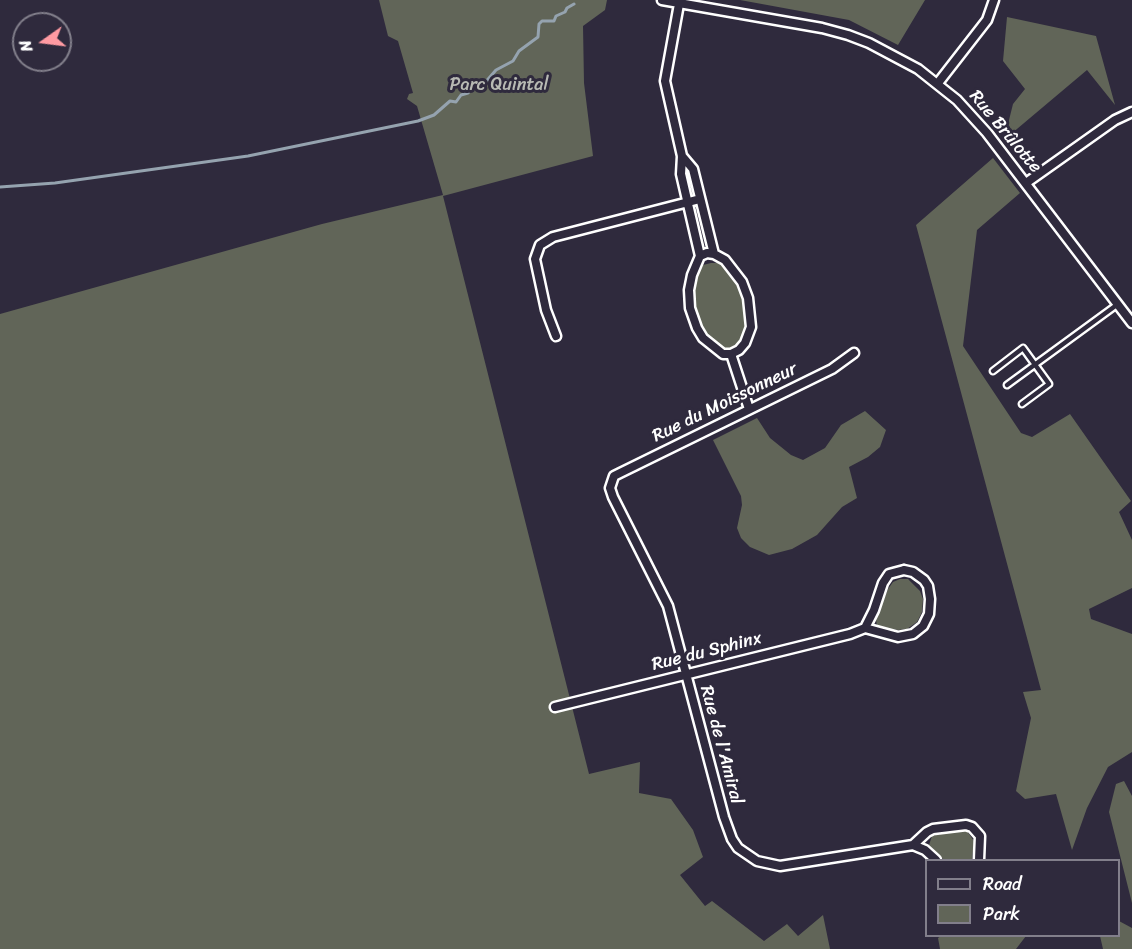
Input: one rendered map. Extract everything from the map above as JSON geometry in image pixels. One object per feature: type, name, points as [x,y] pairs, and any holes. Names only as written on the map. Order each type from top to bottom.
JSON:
[{"type":"street","name":"Rue Brûlotte","points":[[662,0],[822,28],[848,35],[869,42],[894,55],[938,83],[973,116],[1132,323]]},
{"type":"street","points":[[938,83],[987,20],[994,0]]},
{"type":"street","points":[[679,4],[665,81],[682,156],[681,174],[700,256],[689,290],[693,317],[703,338],[723,354],[731,354],[745,343],[751,327],[748,298],[735,271],[725,260],[714,254],[706,253],[700,256]]},
{"type":"street","points":[[1026,183],[1115,120],[1132,112]]},
{"type":"street","points":[[682,156],[693,169],[714,254]]},
{"type":"street","points":[[556,336],[546,310],[536,259],[540,245],[553,237],[700,199]]},
{"type":"street","points":[[731,354],[748,409]]},
{"type":"street","name":"Rue du Moissonneur","points":[[612,482],[620,473],[832,369],[854,354]]},
{"type":"street","name":"Rue de l'Amiral","points":[[612,482],[610,488],[613,497],[665,599],[727,829],[732,839],[747,855],[768,865],[788,865],[913,845],[933,829],[966,825],[972,827],[980,836],[979,859]]},
{"type":"street","points":[[904,570],[913,572],[924,580],[928,586],[930,599],[929,614],[923,626],[913,634],[898,637],[865,628],[883,583],[889,574],[904,570]]},
{"type":"street","name":"Rue du Sphinx","points":[[555,707],[850,634],[865,628]]},
{"type":"street","points":[[913,845],[925,850],[934,859]]},
{"type":"lane","points":[[1007,385],[1118,304]]},
{"type":"lane","points":[[993,370],[1023,348],[1049,384],[1022,404]]},
{"type":"green space","name":"Parc Quintal","points":[[379,0],[607,0],[605,10],[583,26],[584,83],[593,156],[443,196],[589,774],[640,762],[639,793],[671,799],[693,830],[703,857],[680,875],[705,906],[712,901],[764,941],[787,924],[798,936],[823,915],[830,949],[0,949],[0,314],[322,224],[443,195],[417,106],[407,99],[409,94],[413,93],[398,41],[388,36]]},
{"type":"green space","points":[[740,0],[925,0],[898,45],[849,20]]},
{"type":"green space","points":[[1007,17],[1096,36],[1115,105],[1087,70],[1011,134],[1007,128],[1013,104],[1025,89],[1003,61]]},
{"type":"green space","points":[[993,158],[1020,193],[977,230],[963,346],[1021,433],[1032,437],[1070,414],[1131,501],[1119,512],[1132,540],[1132,588],[1089,609],[1091,619],[1132,634],[1132,752],[1108,767],[1087,808],[1072,850],[1056,794],[1025,799],[1016,791],[1031,718],[1023,692],[1041,690],[916,225]]},
{"type":"green space","points":[[718,263],[727,268],[735,278],[746,307],[747,321],[743,335],[740,342],[729,349],[723,349],[708,337],[697,317],[694,294],[699,271],[703,265]]},
{"type":"green space","points":[[865,411],[886,430],[880,447],[868,457],[849,467],[857,498],[842,507],[817,535],[792,549],[769,555],[750,547],[741,538],[737,528],[742,505],[741,496],[713,440],[757,418],[770,438],[791,455],[803,460],[825,448],[841,425]]},
{"type":"green space","points":[[908,579],[920,591],[923,599],[922,612],[917,622],[907,629],[877,627],[876,619],[888,589],[893,582]]},
{"type":"green space","points":[[1124,781],[1132,796],[1132,903],[1109,812],[1116,784]]},
{"type":"green space","points":[[961,830],[967,831],[974,841],[972,859],[943,859],[929,845],[932,836]]},
{"type":"green space","points":[[1120,922],[1132,928],[1132,949],[1103,949],[1100,937],[1120,937]]},
{"type":"green space","points":[[1025,937],[1016,949],[940,949],[938,938]]},
{"type":"waterway","points":[[0,187],[55,183],[248,156],[418,121],[434,115],[450,101],[456,102],[461,95],[468,93],[473,87],[483,85],[496,70],[513,61],[519,51],[538,37],[539,24],[542,21],[554,21],[556,16],[574,4]]}]
